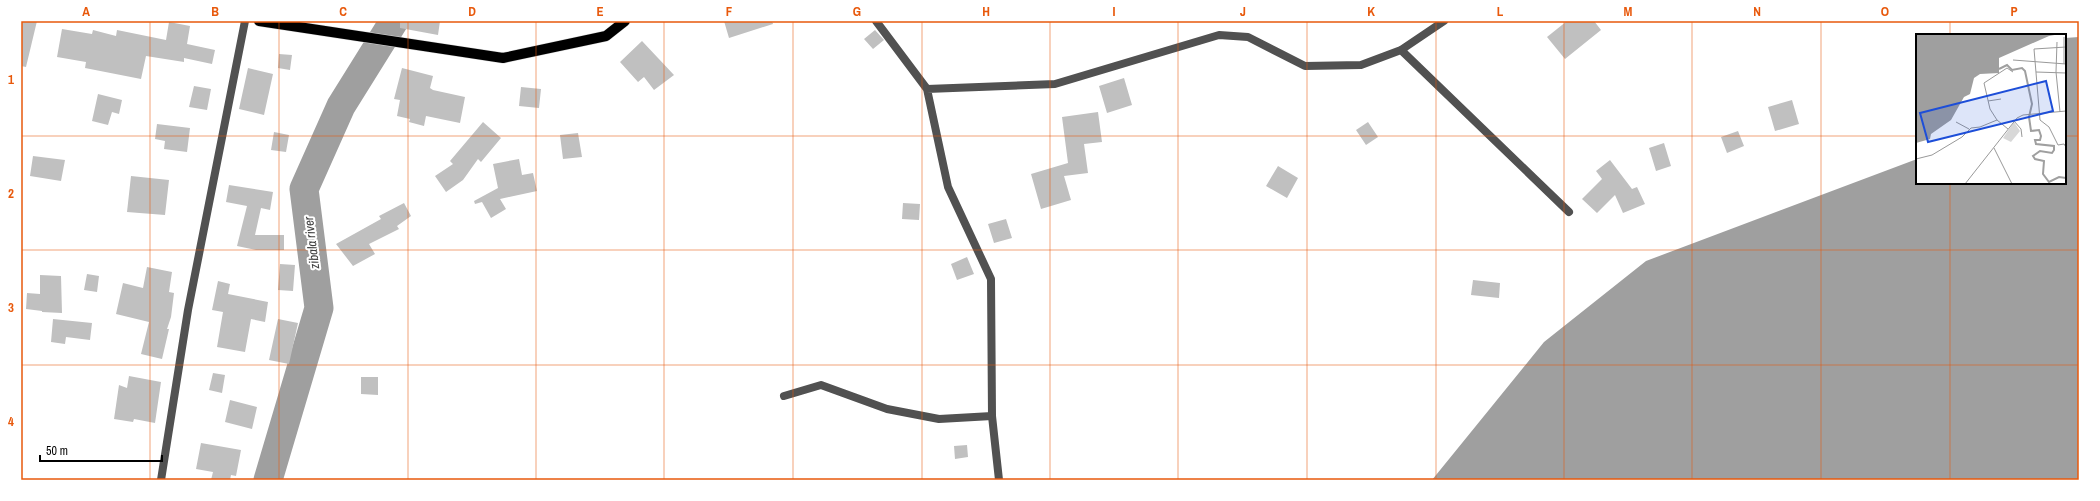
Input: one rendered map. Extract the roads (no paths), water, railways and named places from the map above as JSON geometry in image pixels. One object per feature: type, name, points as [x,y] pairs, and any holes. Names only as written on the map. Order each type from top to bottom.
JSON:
[{"type":"main road","points":[[259,21],[502,58],[606,36],[625,21]]},
{"type":"street","points":[[161,480],[188,310],[245,21]]},
{"type":"street","points":[[876,21],[927,89],[948,187],[991,279],[992,416],[999,480]]},
{"type":"street","points":[[927,89],[1055,84],[1219,35],[1248,37],[1305,66],[1361,65],[1401,50],[1444,21]]},
{"type":"street","points":[[1401,50],[1569,212]]},
{"type":"street","points":[[784,396],[821,385],[887,409],[939,419],[992,416]]},
{"type":"waterway","name":"zibala river","points":[[268,480],[319,308],[304,189],[341,106],[394,21]]}]
